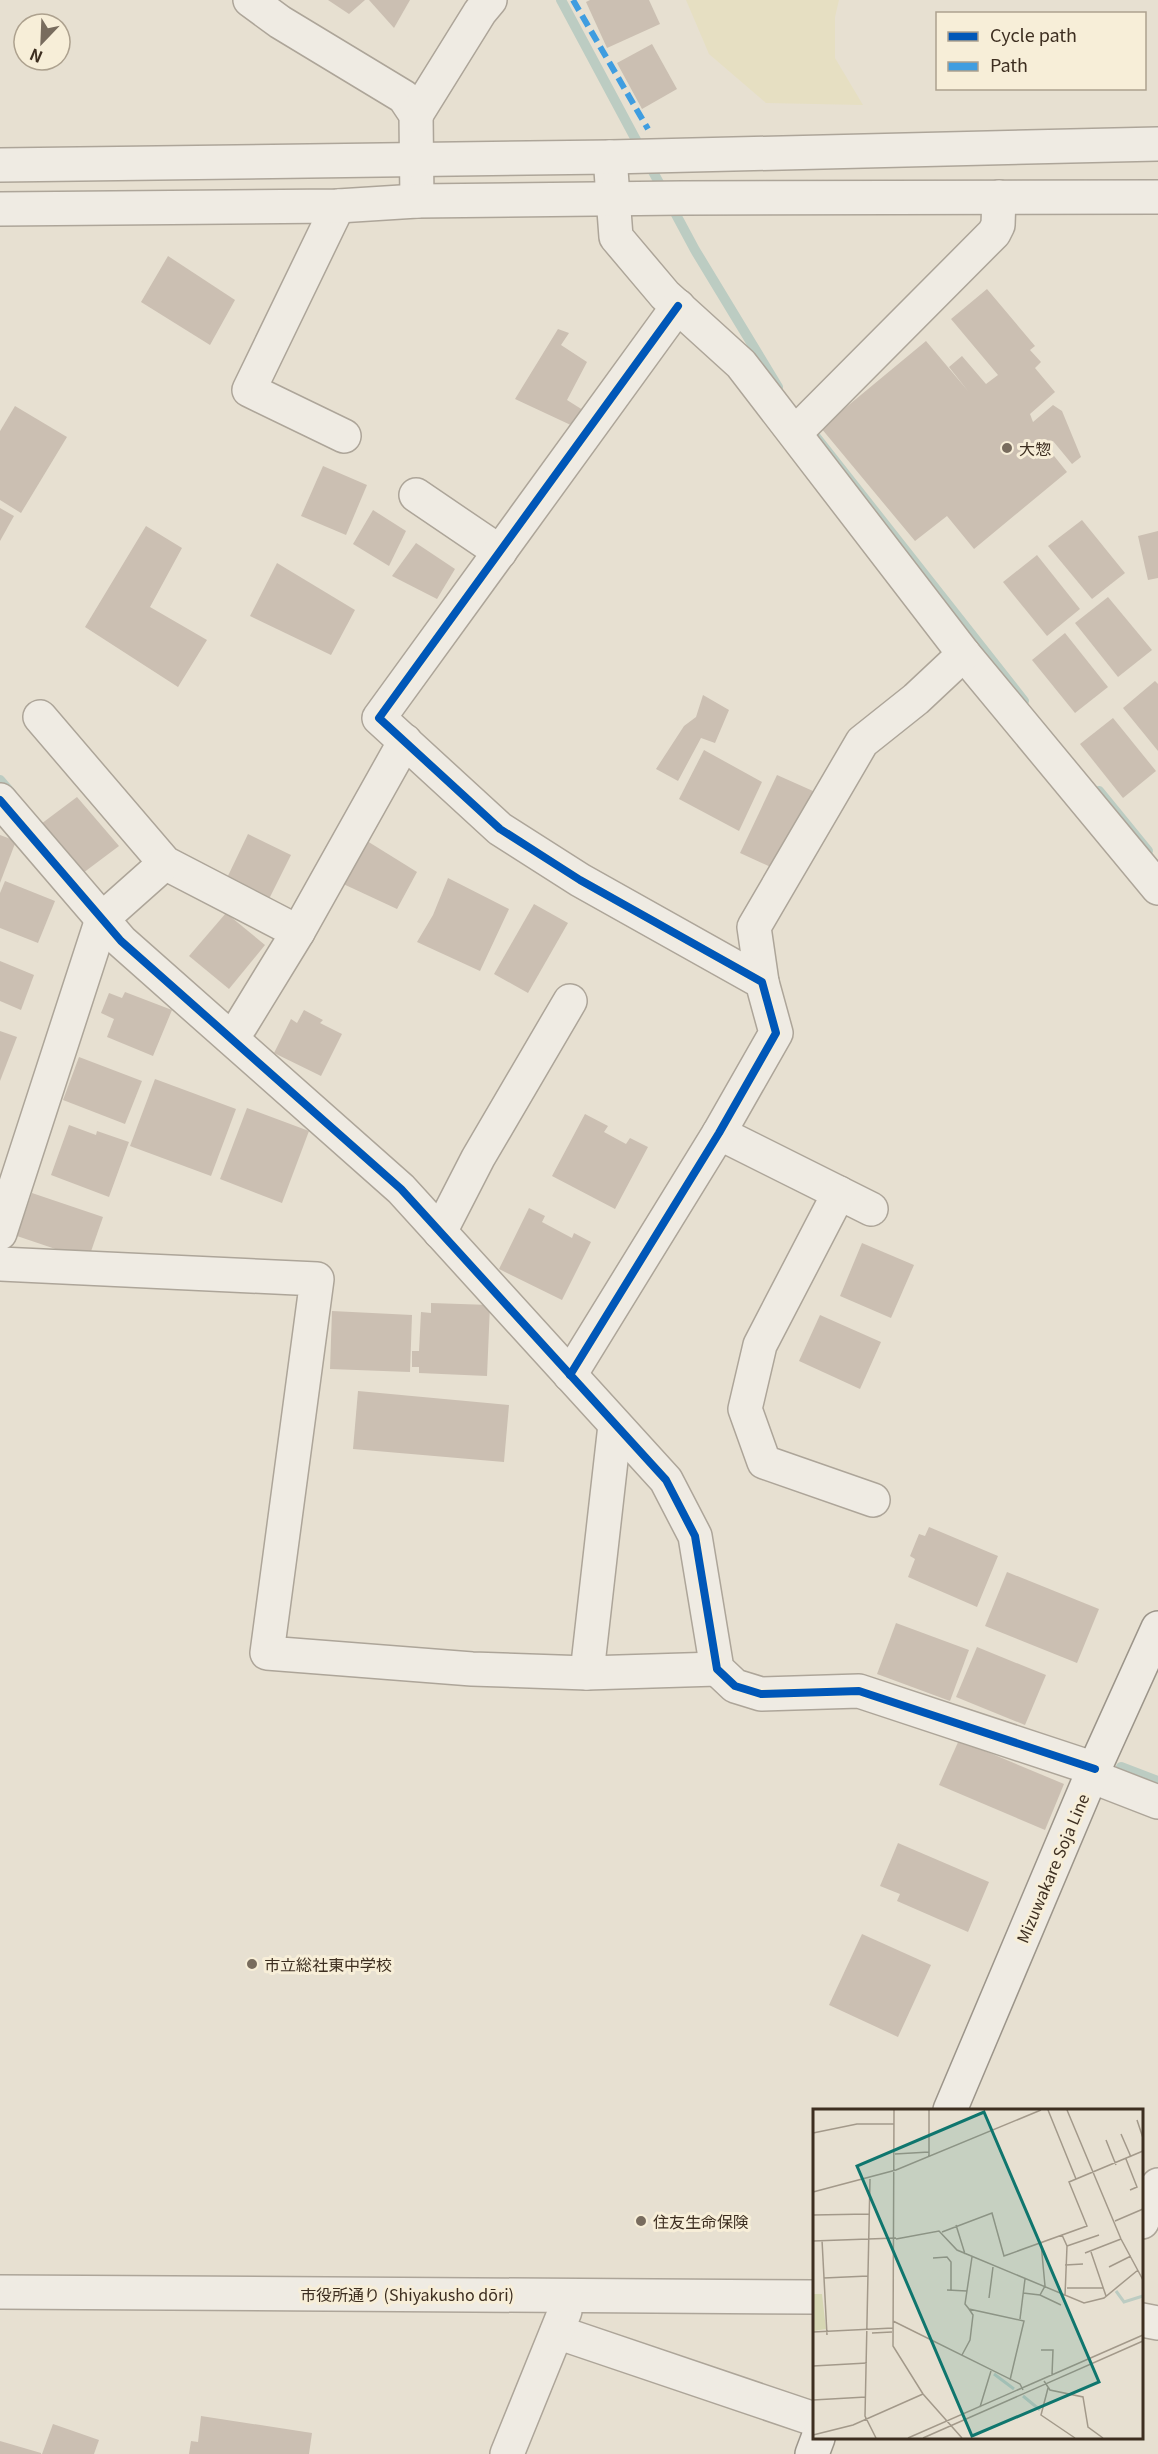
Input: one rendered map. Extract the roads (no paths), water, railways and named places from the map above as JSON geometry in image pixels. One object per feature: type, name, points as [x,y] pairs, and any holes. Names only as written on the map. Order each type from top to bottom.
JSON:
[{"type":"street","points":[[250,0],[280,22],[404,97],[416,115]]},
{"type":"street","points":[[417,201],[416,115],[480,12],[490,0]]},
{"type":"street","points":[[0,165],[631,157],[1158,144]]},
{"type":"street","points":[[631,157],[614,199],[616,237],[664,295],[741,363],[802,426],[964,654],[1158,888]]},
{"type":"street","points":[[802,426],[994,233],[998,225],[999,197]]},
{"type":"street","points":[[0,209],[338,206],[417,201],[667,198],[1158,197]]},
{"type":"street","points":[[338,206],[249,390],[344,436]]},
{"type":"street","points":[[678,306],[379,718],[500,829],[580,880],[762,982]]},
{"type":"street","points":[[416,495],[500,552]]},
{"type":"street","points":[[575,1368],[719,1132],[776,1033],[762,982],[754,927],[862,742],[916,699],[964,654]]},
{"type":"street","points":[[40,717],[165,863],[298,932]]},
{"type":"street","points":[[236,1031],[298,932],[405,741]]},
{"type":"street","points":[[0,800],[109,912],[121,941],[236,1031],[401,1189],[445,1222],[575,1368],[615,1425],[666,1480],[695,1536],[717,1669],[735,1686],[761,1694],[859,1691],[1093,1772],[1158,1802]]},
{"type":"street","points":[[0,1233],[109,912],[165,863]]},
{"type":"street","points":[[445,1222],[478,1158],[570,1001]]},
{"type":"street","points":[[719,1132],[871,1209]]},
{"type":"street","points":[[839,1193],[760,1346],[746,1409],[764,1462],[873,1500]]},
{"type":"street","points":[[0,1264],[316,1279],[267,1653],[472,1669],[587,1673],[717,1669]]},
{"type":"street","points":[[587,1673],[615,1425]]},
{"type":"street","name":"Mizuwakare Soja Line","points":[[950,2109],[1093,1772],[1158,1628]]},
{"type":"street","points":[[1143,2220],[1158,2185]]},
{"type":"street","name":"市役所通り (Shiyakusho dōri)","points":[[0,2292],[813,2297]]},
{"type":"street","points":[[507,2454],[571,2295]]},
{"type":"street","points":[[1143,2320],[1158,2323]]},
{"type":"street","points":[[557,2332],[813,2419]]},
{"type":"street","points":[[812,2454],[818,2439]]},
{"type":"waterway","points":[[561,0],[695,250],[778,387]]},
{"type":"waterway","points":[[809,428],[1024,701]]},
{"type":"waterway","points":[[0,780],[12,794]]},
{"type":"waterway","points":[[1099,791],[1148,851]]},
{"type":"waterway","points":[[1121,1767],[1158,1781]]},
{"type":"place","name":"大惣","points":[[1007,448]]},
{"type":"place","name":"市立総社東中学校","points":[[252,1964]]},
{"type":"place","name":"住友生命保険","points":[[641,2221]]}]
